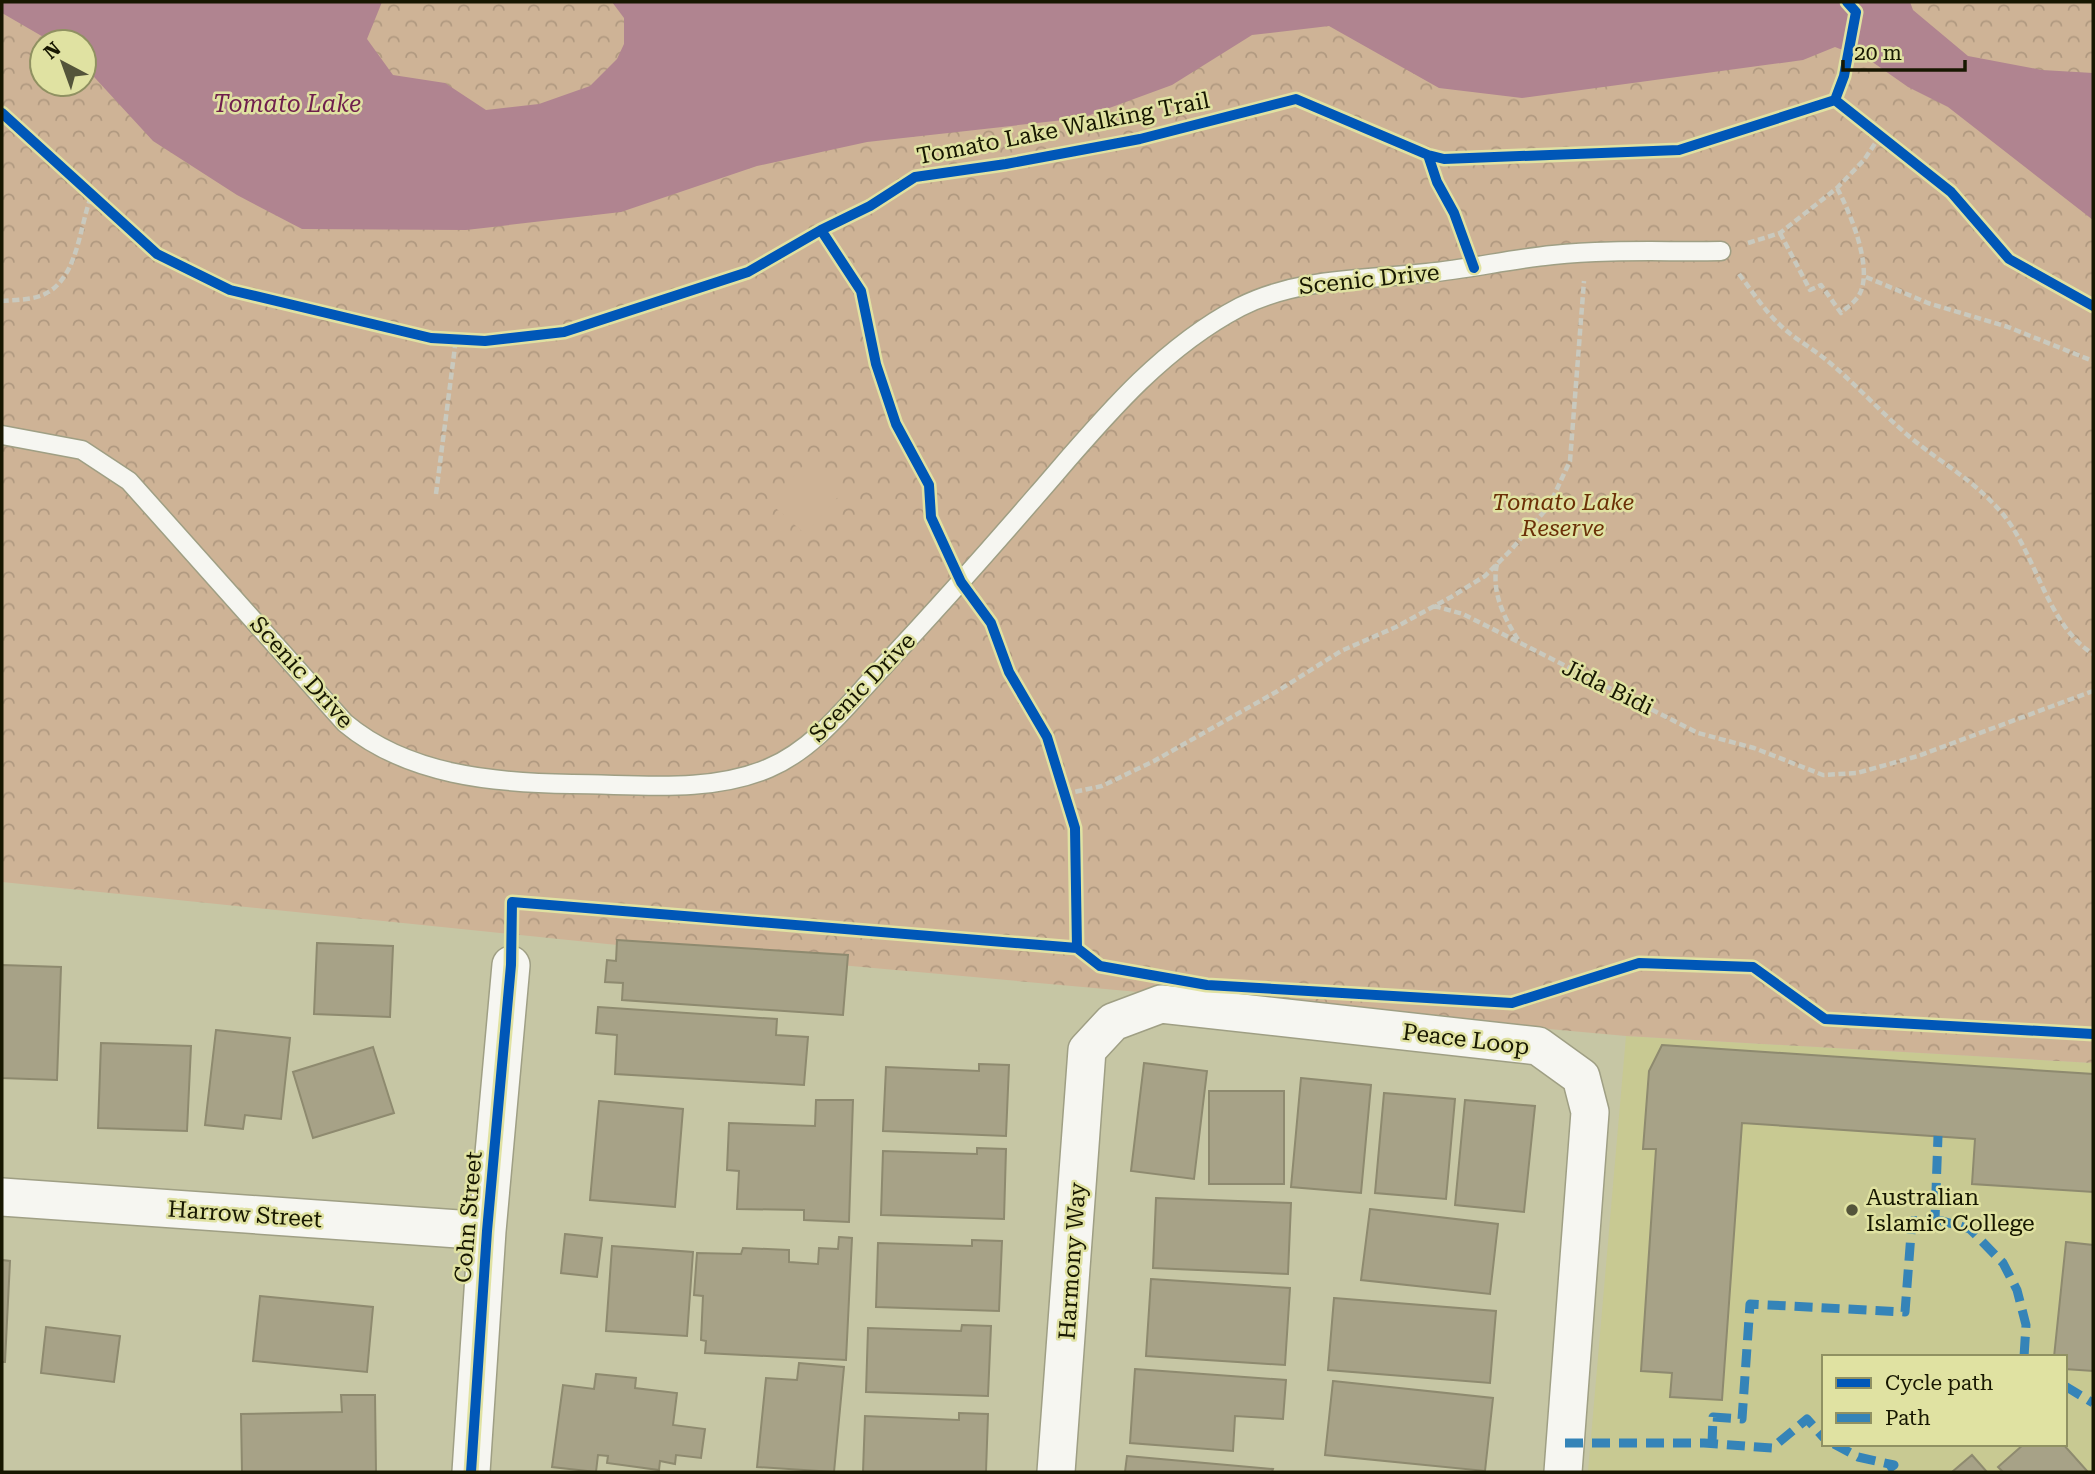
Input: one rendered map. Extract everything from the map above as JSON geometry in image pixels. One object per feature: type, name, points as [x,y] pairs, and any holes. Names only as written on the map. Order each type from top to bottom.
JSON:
[{"type":"street","name":"Cohn Street","points":[[471,1472],[487,1231],[511,965]]},
{"type":"street","name":"Peace Loop","points":[[1087,1051],[1113,1022],[1161,1004],[1538,1046],[1581,1077],[1590,1112],[1563,1472]]},
{"type":"street","name":"Harmony Way","points":[[1056,1472],[1087,1051]]},
{"type":"street","name":"Harrow Street","points":[[2,1197],[487,1231]]},
{"type":"lane","name":"Scenic Drive","points":[[2,435],[82,450],[129,481],[345,723],[373,744],[406,759],[470,777],[540,784],[693,785],[732,779],[768,768],[799,752],[823,731],[957,587],[1116,405],[1154,367],[1198,333],[1240,307],[1288,287],[1474,268],[1555,254],[1721,251]]},
{"type":"path","points":[[1891,144],[1875,132],[1864,160],[1837,188],[1780,233],[1721,251],[1779,325],[1831,363],[1874,407],[1919,444],[1971,480],[2010,526],[2035,566],[2049,604],[2083,648],[2093,654]]},
{"type":"path","points":[[1780,233],[1810,290],[1821,285],[1841,313],[1860,295],[1866,277],[1847,208],[1837,188]]},
{"type":"path","points":[[2,301],[41,296],[61,281],[83,234],[83,218],[89,195],[100,205]]},
{"type":"path","points":[[1065,794],[1102,786],[1154,761],[1341,651],[1434,606],[1485,576],[1549,506],[1570,461],[1585,254]]},
{"type":"path","points":[[1866,277],[1928,303],[2008,327],[2093,361]]},
{"type":"path","points":[[436,494],[461,340],[444,339]]},
{"type":"path","points":[[1497,563],[1494,577],[1500,603],[1520,642]]},
{"type":"shaded area","name":"Australian Islamic College","points":[[1626,1036],[2093,1063],[2093,1472],[1588,1472]]},
{"type":"green space","name":"Tomato Lake Reserve","points":[[2,2],[2093,2],[2093,1063],[1626,1036],[607,944],[2,882]]},
{"type":"green space","points":[[810,458],[845,489],[805,534],[770,503]]},
{"type":"water","name":"Tomato Lake","points":[[2,2],[382,2],[367,39],[393,75],[445,83],[486,110],[539,104],[590,86],[617,59],[624,44],[624,18],[612,2],[1910,2],[1913,10],[1968,56],[2042,70],[2093,73],[2093,220],[1948,107],[1908,87],[1871,61],[1835,47],[1803,60],[1522,98],[1439,88],[1329,26],[1252,35],[1172,85],[1082,118],[867,142],[757,166],[621,212],[466,230],[302,229],[237,195],[153,141],[98,81],[98,28],[28,28],[2,13]]},
{"type":"building","points":[[617,940],[848,955],[843,1015],[622,1000],[623,983],[605,982],[607,960],[616,961]]},
{"type":"building","points":[[317,943],[393,946],[390,1017],[314,1014]]},
{"type":"building","points":[[2,965],[61,967],[57,1080],[2,1078]]},
{"type":"building","points":[[598,1007],[777,1019],[776,1035],[808,1037],[804,1085],[615,1074],[617,1035],[596,1033]]},
{"type":"building","points":[[216,1030],[290,1038],[281,1119],[245,1115],[243,1129],[205,1125]]},
{"type":"building","points":[[101,1043],[191,1046],[187,1131],[98,1128]]},
{"type":"building","points":[[1662,1045],[2093,1074],[2093,1192],[1972,1184],[1975,1139],[1742,1123],[1722,1400],[1670,1397],[1672,1373],[1641,1371],[1656,1149],[1643,1149],[1649,1071]]},
{"type":"building","points":[[373,1047],[394,1113],[313,1138],[293,1072]]},
{"type":"building","points":[[1144,1063],[1207,1071],[1194,1179],[1131,1171]]},
{"type":"building","points":[[979,1064],[1009,1065],[1006,1136],[883,1131],[886,1067],[979,1071]]},
{"type":"building","points":[[1301,1078],[1371,1085],[1361,1193],[1291,1187]]},
{"type":"building","points":[[1209,1091],[1284,1091],[1284,1184],[1209,1184]]},
{"type":"building","points":[[1384,1093],[1455,1099],[1446,1199],[1375,1193]]},
{"type":"building","points":[[816,1100],[853,1100],[849,1222],[804,1220],[804,1210],[737,1209],[739,1171],[727,1170],[729,1123],[815,1126]]},
{"type":"building","points":[[1465,1100],[1535,1106],[1524,1212],[1455,1205]]},
{"type":"building","points":[[599,1101],[683,1109],[675,1207],[590,1200]]},
{"type":"building","points":[[977,1148],[1006,1149],[1004,1219],[881,1215],[883,1151],[977,1154]]},
{"type":"building","points":[[1156,1198],[1291,1203],[1288,1274],[1153,1268]]},
{"type":"building","points":[[1370,1209],[1498,1224],[1490,1294],[1361,1280]]},
{"type":"building","points":[[565,1234],[602,1238],[597,1277],[561,1273]]},
{"type":"building","points":[[839,1237],[852,1238],[846,1360],[705,1353],[706,1341],[701,1340],[703,1296],[694,1295],[697,1253],[741,1254],[743,1248],[789,1250],[789,1262],[818,1264],[819,1248],[838,1249]]},
{"type":"building","points":[[972,1240],[1002,1241],[999,1311],[876,1307],[878,1243],[972,1246]]},
{"type":"building","points":[[2066,1242],[2093,1245],[2093,1371],[2067,1369],[2067,1355],[2054,1355]]},
{"type":"building","points":[[612,1246],[693,1252],[687,1336],[606,1331]]},
{"type":"building","points":[[2,1260],[10,1261],[5,1362],[2,1362]]},
{"type":"building","points":[[1151,1279],[1290,1288],[1285,1365],[1146,1356]]},
{"type":"building","points":[[260,1296],[373,1307],[367,1372],[253,1361]]},
{"type":"building","points":[[1334,1298],[1496,1311],[1490,1383],[1328,1370]]},
{"type":"building","points":[[962,1325],[991,1326],[988,1396],[866,1392],[868,1328],[961,1331]]},
{"type":"building","points":[[46,1327],[120,1336],[114,1382],[41,1373]]},
{"type":"building","points":[[799,1363],[844,1367],[834,1472],[757,1467],[766,1378],[797,1380]]},
{"type":"building","points":[[1135,1369],[1286,1380],[1283,1419],[1235,1416],[1233,1451],[1130,1443]]},
{"type":"building","points":[[596,1374],[636,1378],[635,1388],[677,1393],[673,1425],[705,1429],[701,1458],[676,1455],[675,1464],[660,1461],[659,1470],[607,1463],[608,1456],[598,1455],[596,1472],[552,1467],[563,1385],[594,1389]]},
{"type":"building","points":[[1333,1381],[1493,1398],[1485,1471],[1325,1455]]},
{"type":"building","points":[[341,1395],[375,1395],[376,1472],[242,1472],[241,1414],[342,1412]]},
{"type":"building","points":[[959,1413],[988,1414],[986,1472],[863,1472],[865,1416],[959,1420]]},
{"type":"building","points":[[2022,1446],[2065,1446],[2088,1472],[2003,1472],[1998,1467]]},
{"type":"building","points":[[1972,1455],[1987,1472],[1952,1472]]},
{"type":"building","points":[[1127,1456],[1273,1469],[1272,1472],[1125,1472]]},
{"type":"marked path","points":[[1712,1444],[1713,1417],[1742,1419],[1750,1304],[1905,1312],[1912,1221],[1935,1219],[1938,1136]]},
{"type":"marked path","points":[[1935,1219],[1970,1229],[2003,1263],[2017,1290],[2026,1325],[2024,1355]]},
{"type":"marked path","points":[[2067,1387],[2093,1403]]},
{"type":"marked path","points":[[1565,1443],[1704,1443],[1772,1448],[1807,1419],[1822,1436]]},
{"type":"marked path","points":[[1838,1446],[1858,1457],[1894,1465],[1884,1472]]},
{"type":"cycle path","points":[[1835,100],[1844,76],[1856,12],[1847,2]]},
{"type":"cycle path","name":"Tomato Lake Walking Trail","points":[[2,113],[157,254],[230,290],[431,338],[485,341],[564,332],[748,272],[821,230],[870,206],[915,177],[1006,164],[1140,139],[1296,99],[1428,155],[1444,159],[1679,150],[1835,100]]},
{"type":"cycle path","points":[[1835,100],[1951,192],[2009,259],[2093,306]]},
{"type":"cycle path","points":[[1428,155],[1437,182],[1454,213],[1474,268]]},
{"type":"cycle path","points":[[821,230],[861,291],[876,364],[896,424],[929,485],[931,517],[961,582],[991,623],[1009,672],[1047,737],[1075,828],[1077,948]]},
{"type":"cycle path","points":[[471,1472],[487,1231],[511,965],[512,902],[1077,948],[1100,966],[1207,985],[1512,1003],[1639,963],[1753,967],[1825,1019],[2093,1034]]},
{"type":"place","name":"Australian Islamic College","points":[[1852,1210]]}]
